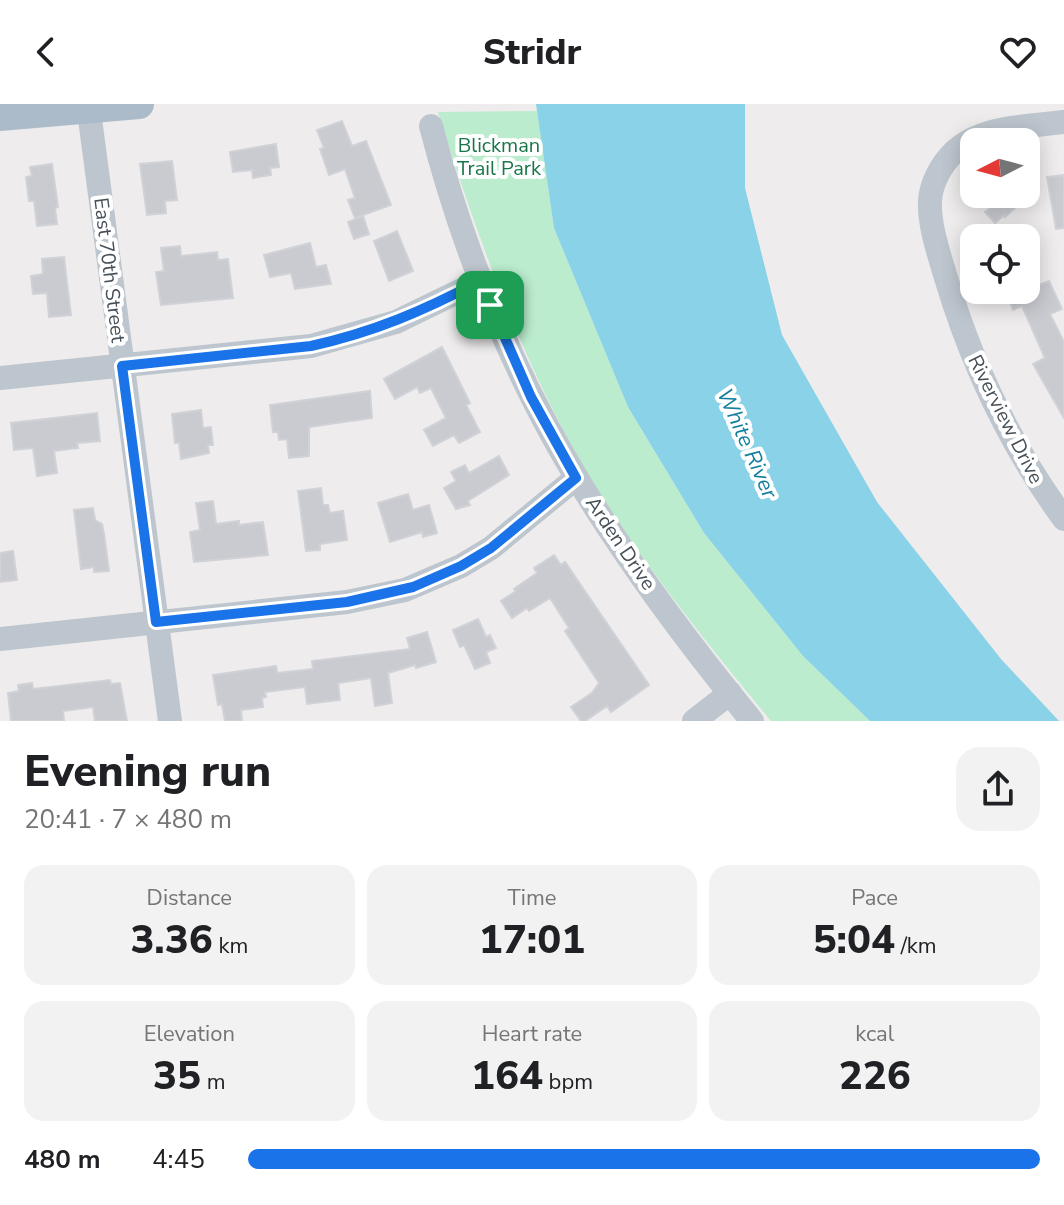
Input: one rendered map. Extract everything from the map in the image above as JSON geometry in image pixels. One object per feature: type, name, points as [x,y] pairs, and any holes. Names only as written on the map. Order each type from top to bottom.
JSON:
[{"type":"main road","points":[[0,116],[139,104]]},
{"type":"street","name":"East 70th Street","points":[[88,106],[170,721]]},
{"type":"street","name":"Riverview Drive","points":[[1064,122],[988,133],[965,143],[938,173],[930,203],[940,260],[978,371],[1017,447],[1064,519]]},
{"type":"street","name":"Arden Drive","points":[[431,126],[450,196],[480,281],[531,397],[576,478],[632,562],[752,721]]},
{"type":"street","points":[[0,378],[336,341],[412,316],[480,281]]},
{"type":"street","points":[[0,639],[347,602],[413,587],[461,566],[491,548],[576,478]]},
{"type":"street","points":[[694,721],[730,693]]},
{"type":"green space","name":"Blickman Trail Park","points":[[537,111],[554,228],[628,407],[704,533],[803,656],[870,721],[771,721],[625,533],[578,457],[509,313],[438,112]]},
{"type":"water","name":"White River","points":[[536,104],[745,104],[745,188],[782,335],[877,502],[1001,659],[1059,721],[870,721],[803,656],[704,533],[628,407],[554,228]]},
{"type":"building","points":[[342,121],[352,146],[366,141],[391,205],[355,218],[348,200],[355,198],[345,169],[329,175],[317,130]]},
{"type":"building","points":[[276,144],[279,167],[270,168],[271,175],[253,178],[252,170],[233,172],[230,152]]},
{"type":"building","points":[[172,161],[177,200],[165,201],[166,213],[147,215],[140,164]]},
{"type":"building","points":[[52,164],[58,207],[55,208],[57,224],[37,226],[34,201],[29,201],[26,177],[32,176],[30,167]]},
{"type":"building","points":[[1064,175],[1064,228],[1056,229],[1047,177]]},
{"type":"building","points":[[991,208],[1015,208],[995,223],[985,212]]},
{"type":"building","points":[[363,216],[369,234],[354,239],[348,222]]},
{"type":"building","points":[[397,231],[413,271],[389,281],[374,241]]},
{"type":"building","points":[[310,243],[316,267],[326,265],[331,284],[295,289],[291,273],[270,277],[264,255]]},
{"type":"building","points":[[180,246],[181,256],[217,252],[218,260],[228,259],[233,298],[161,305],[156,272],[164,271],[161,248]]},
{"type":"building","points":[[64,257],[71,315],[49,317],[47,293],[33,294],[31,276],[43,274],[42,259]]},
{"type":"building","points":[[1049,281],[1062,309],[1050,314],[1064,342],[1064,418],[1033,364],[1045,358],[1022,306],[1013,310],[1011,304],[1040,304],[1040,285]]},
{"type":"building","points":[[442,347],[470,403],[466,405],[480,432],[459,443],[454,435],[433,446],[424,430],[446,418],[431,388],[420,393],[417,387],[395,399],[384,379]]},
{"type":"building","points":[[370,391],[372,418],[309,427],[309,456],[289,458],[287,439],[279,440],[278,432],[273,432],[270,405]]},
{"type":"building","points":[[201,410],[203,428],[211,427],[213,445],[208,445],[209,453],[181,459],[179,443],[175,443],[172,414]]},
{"type":"building","points":[[97,413],[100,441],[77,443],[78,448],[54,451],[57,473],[37,476],[33,448],[14,450],[11,423]]},
{"type":"building","points":[[499,456],[509,475],[468,501],[470,505],[456,509],[444,488],[456,481],[451,472],[465,465],[469,473]]},
{"type":"building","points":[[321,488],[323,505],[328,505],[330,513],[343,511],[347,540],[320,544],[320,550],[306,551],[298,491]]},
{"type":"building","points":[[408,494],[413,510],[429,505],[437,533],[423,537],[422,532],[390,542],[378,503]]},
{"type":"building","points":[[213,501],[216,524],[263,522],[268,555],[194,562],[190,532],[200,530],[196,503]]},
{"type":"building","points":[[93,508],[95,520],[102,524],[109,571],[94,572],[94,567],[81,569],[74,510]]},
{"type":"building","points":[[13,551],[17,580],[0,582],[0,553]]},
{"type":"building","points":[[554,555],[561,565],[565,562],[649,685],[611,712],[607,706],[585,721],[581,721],[571,707],[592,693],[599,683],[565,631],[569,628],[550,598],[512,618],[501,601],[537,573],[534,568]]},
{"type":"building","points":[[478,619],[486,637],[490,635],[496,648],[486,652],[490,663],[475,669],[453,630]]},
{"type":"building","points":[[427,632],[436,662],[388,673],[392,703],[375,706],[371,678],[338,683],[340,700],[307,704],[305,687],[265,692],[263,707],[241,710],[242,721],[225,721],[222,704],[218,705],[213,675],[276,666],[277,673],[313,669],[312,661],[410,649],[407,638]]},
{"type":"building","points":[[110,680],[111,684],[120,683],[127,721],[95,721],[93,707],[63,711],[64,721],[11,721],[8,693],[19,691],[18,685],[32,683],[33,689]]},
{"type":"route","points":[[480,281],[490,305],[531,397],[576,478],[491,548],[461,566],[413,587],[347,602],[156,622],[122,366],[336,341],[412,316],[480,281]]}]
